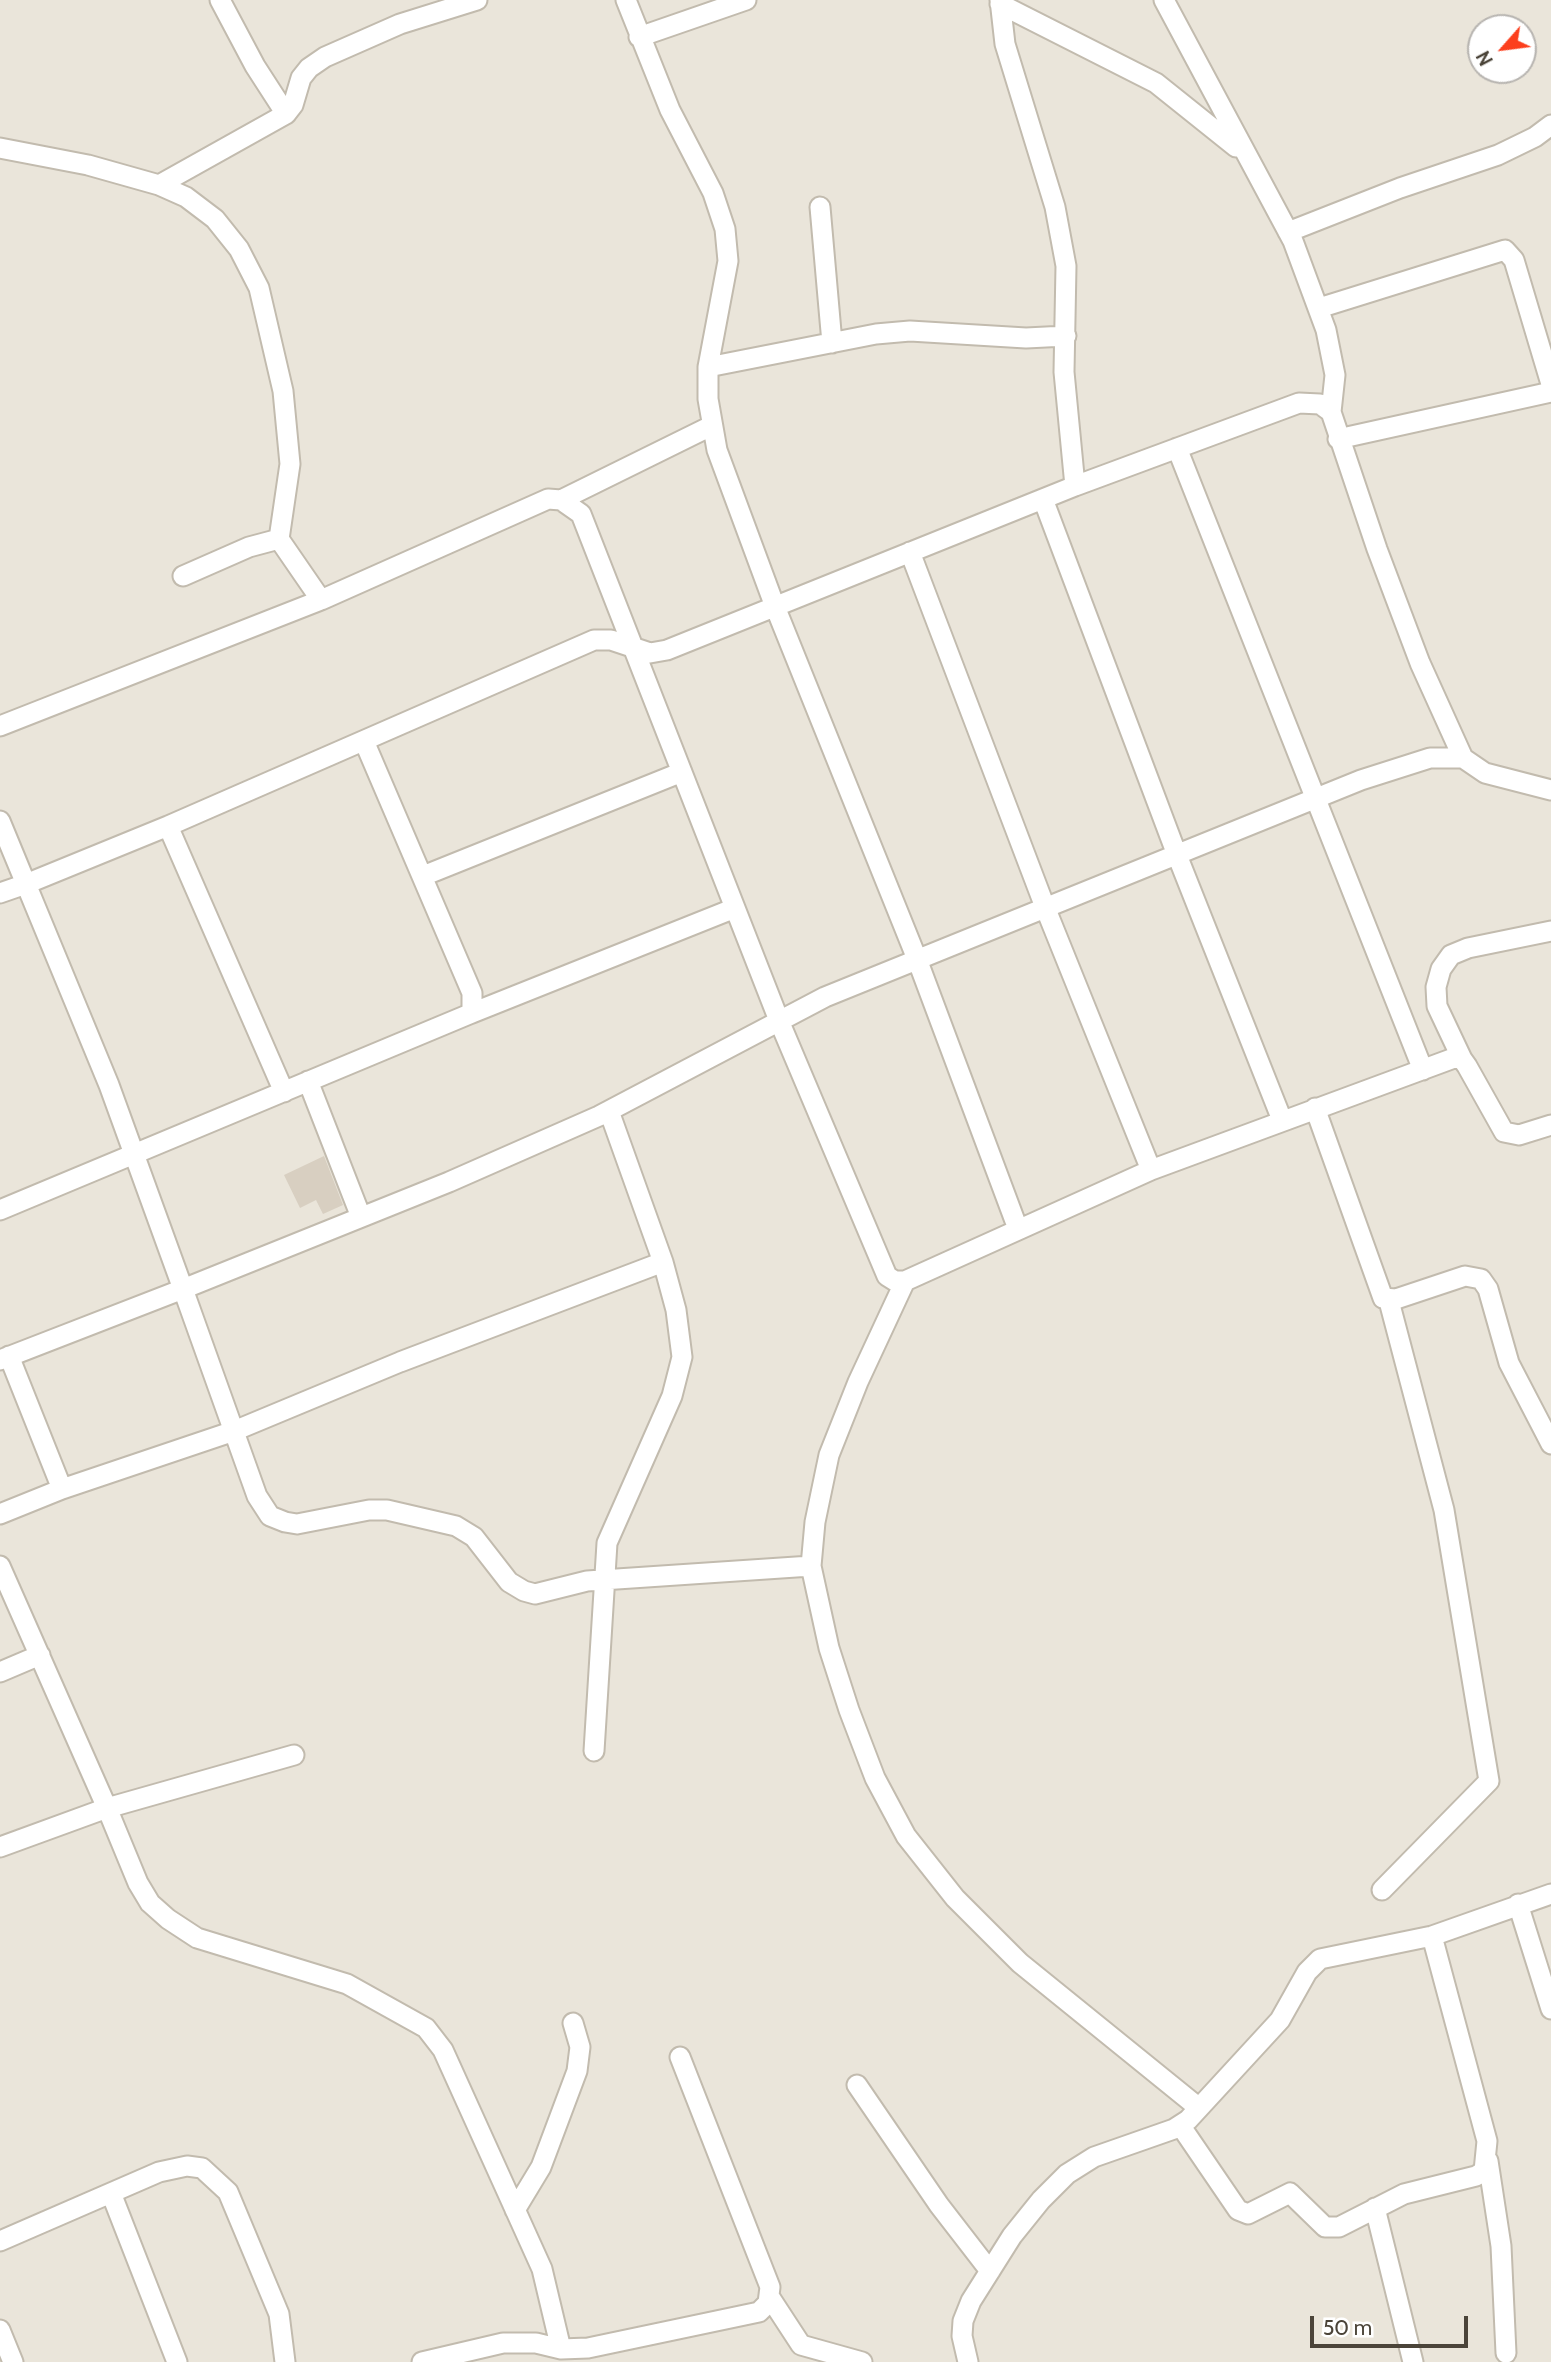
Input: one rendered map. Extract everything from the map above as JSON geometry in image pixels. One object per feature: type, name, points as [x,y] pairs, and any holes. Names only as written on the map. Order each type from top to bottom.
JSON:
[{"type":"street","points":[[220,0],[255,66],[286,114]]},
{"type":"street","points":[[159,185],[286,114],[293,105],[302,78],[309,68],[325,57],[390,28],[477,0]]},
{"type":"street","points":[[626,0],[670,110],[713,193],[725,229],[728,261],[708,367],[711,426],[734,500],[917,959],[1018,1229]]},
{"type":"street","points":[[639,37],[746,0]]},
{"type":"street","points":[[1164,0],[1288,232],[1319,308],[1335,375],[1331,412],[1338,439],[1420,663],[1463,758],[1485,773],[1551,790]]},
{"type":"street","points":[[1000,2],[1156,83],[1245,155]]},
{"type":"street","points":[[1000,2],[1005,44],[1055,207],[1066,266],[1064,372],[1075,486]]},
{"type":"street","points":[[1288,232],[1400,188],[1498,155],[1535,137],[1551,125]]},
{"type":"street","points":[[0,148],[88,165],[159,185],[186,197],[215,219],[239,249],[259,288],[275,345],[288,426],[290,464],[279,539],[321,600]]},
{"type":"street","points":[[820,207],[832,343]]},
{"type":"street","points":[[1319,308],[1505,250],[1514,260],[1551,384]]},
{"type":"street","points":[[708,367],[910,331],[1026,338],[1066,336]]},
{"type":"street","points":[[1338,439],[1551,392]]},
{"type":"street","points":[[0,893],[168,826],[594,640],[611,639],[650,653],[667,650],[775,604],[1075,486],[1299,403],[1320,404],[1331,412]]},
{"type":"street","points":[[0,726],[321,600],[548,499],[561,499],[711,426]]},
{"type":"street","points":[[1177,449],[1423,1070]]},
{"type":"street","points":[[561,499],[580,514],[780,1023],[887,1276],[894,1281],[905,1281],[1151,1170],[1282,1119],[1454,1058],[1462,1059]]},
{"type":"street","points":[[1043,499],[1177,855],[1282,1119]]},
{"type":"street","points":[[183,576],[248,547],[279,539]]},
{"type":"street","points":[[910,552],[1045,907],[1151,1170]]},
{"type":"street","points":[[364,741],[472,993],[472,1013]]},
{"type":"street","points":[[62,1489],[5,1358],[449,1182],[609,1111],[825,997],[917,959],[1401,765],[1430,758],[1463,758]]},
{"type":"street","points":[[423,876],[682,772]]},
{"type":"street","points":[[0,821],[135,1156],[263,1507],[271,1516],[298,1524],[369,1510],[387,1510],[464,1529],[509,1581],[524,1591],[547,1593],[587,1581],[605,1582],[811,1566]]},
{"type":"street","points":[[168,826],[284,1092]]},
{"type":"street","points":[[0,1210],[135,1156],[472,1013],[735,908]]},
{"type":"street","points":[[1551,931],[1468,948],[1451,955],[1441,969],[1436,987],[1437,1006],[1462,1059],[1504,1132],[1519,1135],[1551,1125]]},
{"type":"street","points":[[308,1082],[361,1217]]},
{"type":"street","points":[[1315,1108],[1383,1298],[1389,1301],[1465,1276],[1480,1279],[1488,1289],[1509,1363],[1551,1444]]},
{"type":"street","points":[[594,1751],[604,1630],[607,1543],[672,1396],[682,1357],[676,1310],[663,1262],[609,1111]]},
{"type":"street","points":[[0,1514],[62,1489],[234,1431],[400,1362],[663,1262]]},
{"type":"street","points":[[905,1281],[858,1382],[829,1455],[815,1522],[811,1566],[829,1648],[849,1710],[875,1778],[906,1836],[955,1898],[1020,1963],[1199,2108]]},
{"type":"street","points":[[1382,1890],[1489,1781],[1444,1510],[1389,1301]]},
{"type":"street","points":[[0,1566],[138,1883],[150,1903],[197,1938],[347,1984],[425,2028],[443,2050],[542,2269],[561,2349]]},
{"type":"street","points":[[0,1672],[40,1655]]},
{"type":"street","points":[[0,1847],[107,1808],[294,1755]]},
{"type":"street","points":[[967,2362],[962,2336],[963,2321],[990,2271],[1041,2200],[1067,2174],[1094,2157],[1180,2125],[1280,2020],[1307,1972],[1320,1959],[1432,1936],[1551,1894]]},
{"type":"street","points":[[1518,1904],[1551,2009]]},
{"type":"street","points":[[1432,1936],[1488,2141],[1488,2161],[1501,2246],[1506,2353]]},
{"type":"street","points":[[515,2210],[541,2167],[578,2071],[580,2047],[573,2022]]},
{"type":"street","points":[[422,2362],[503,2343],[536,2343],[561,2349],[588,2348],[759,2312],[768,2303],[770,2287],[680,2057]]},
{"type":"street","points":[[857,2085],[939,2205],[990,2271]]},
{"type":"street","points":[[1180,2125],[1238,2210],[1248,2214],[1290,2193],[1325,2227],[1339,2227],[1404,2194],[1476,2176],[1484,2171],[1488,2161]]},
{"type":"street","points":[[0,2241],[159,2172],[187,2166],[202,2168],[228,2192],[279,2314],[285,2362]]},
{"type":"street","points":[[111,2193],[177,2362]]},
{"type":"street","points":[[1376,2208],[1413,2362]]},
{"type":"street","points":[[769,2296],[801,2344],[862,2362]]},
{"type":"street","points":[[0,2330],[13,2362]]},
{"type":"shaded area","points":[[0,0],[1551,0],[1551,2362],[0,2362]]},
{"type":"building","points":[[324,1156],[343,1205],[323,1214],[316,1200],[300,1208],[284,1175]]}]
